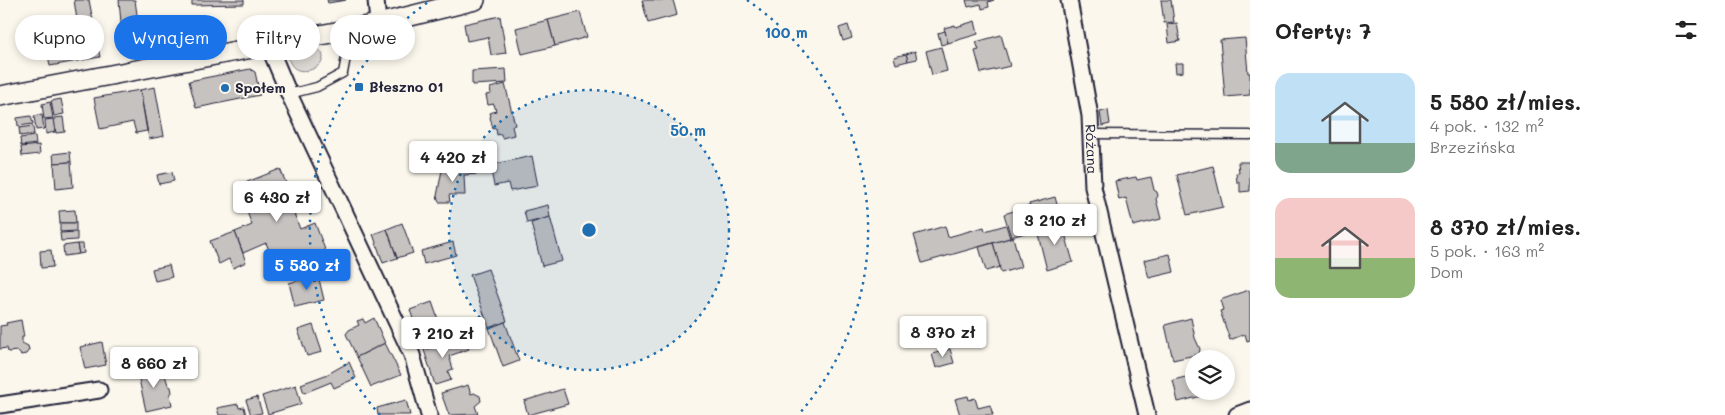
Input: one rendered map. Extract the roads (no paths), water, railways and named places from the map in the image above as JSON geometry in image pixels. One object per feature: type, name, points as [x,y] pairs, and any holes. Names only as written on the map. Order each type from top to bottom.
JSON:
[{"type":"street","points":[[376,0],[377,15]]},
{"type":"street","points":[[414,15],[474,0]]},
{"type":"street","name":"Różana","points":[[1069,0],[1090,116],[1092,187],[1147,415]]},
{"type":"street","points":[[0,96],[237,50]]},
{"type":"street","points":[[275,60],[412,355],[429,415]]},
{"type":"street","points":[[0,405],[99,390]]},
{"type":"street","points":[[1237,415],[1250,410]]},
{"type":"lane","points":[[289,94],[316,86],[343,73],[345,60]]},
{"type":"lane","points":[[1091,134],[1250,135]]},
{"type":"place","name":"Błeszno 01","points":[[359,87]]},
{"type":"place","name":"Społem","points":[[225,88]]}]
